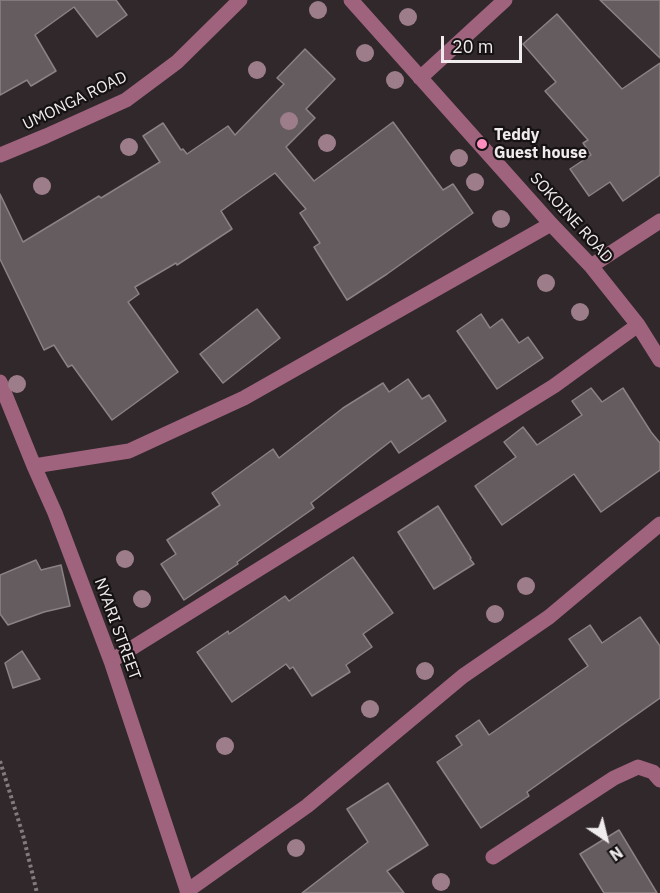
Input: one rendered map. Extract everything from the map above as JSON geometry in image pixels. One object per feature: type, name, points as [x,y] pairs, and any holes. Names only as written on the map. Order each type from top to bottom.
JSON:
[{"type":"street","name":"UMONGA ROAD","points":[[0,155],[126,100],[177,62],[240,0]]},
{"type":"street","name":"SOKOINE ROAD","points":[[351,0],[591,266],[638,325],[660,360]]},
{"type":"street","points":[[420,78],[505,0]]},
{"type":"street","points":[[591,266],[660,222]]},
{"type":"street","points":[[34,466],[129,451],[244,398],[551,224]]},
{"type":"street","points":[[111,661],[554,386],[638,325]]},
{"type":"street","name":"NYARI STREET","points":[[0,382],[55,513],[111,661],[187,892]]},
{"type":"street","points":[[187,892],[307,806],[463,676],[549,617],[660,524]]},
{"type":"street","points":[[493,857],[614,778],[638,767],[653,772],[660,780]]},
{"type":"path","points":[[0,761],[23,835],[37,893]]},
{"type":"building","points":[[0,0],[116,0],[127,15],[97,37],[74,7],[35,35],[56,71],[31,86],[27,80],[0,95]]},
{"type":"building","points":[[600,0],[660,0],[660,58]]},
{"type":"building","points":[[557,14],[622,89],[660,63],[660,175],[623,201],[610,182],[589,196],[570,169],[591,155],[583,143],[588,140],[545,91],[556,82],[523,44]]},
{"type":"building","points":[[305,49],[335,79],[306,109],[315,118],[286,147],[314,181],[393,122],[443,190],[453,184],[473,213],[347,300],[314,247],[320,243],[300,213],[306,209],[275,173],[221,211],[232,229],[177,265],[176,263],[135,287],[139,294],[128,302],[178,372],[112,420],[72,365],[68,367],[54,345],[44,350],[0,259],[0,194],[23,242],[160,162],[143,136],[163,123],[181,150],[183,149],[187,154],[228,126],[235,135],[284,84],[277,78]]},
{"type":"building","points":[[257,309],[280,338],[223,383],[200,354]]},
{"type":"building","points":[[481,314],[490,328],[502,319],[519,343],[528,337],[543,358],[497,389],[457,331]]},
{"type":"building","points":[[408,379],[422,399],[429,395],[446,421],[399,453],[391,441],[311,503],[314,508],[237,562],[238,564],[184,600],[161,564],[176,554],[167,540],[220,505],[212,493],[273,449],[279,458],[343,408],[383,383],[389,392]]},
{"type":"building","points":[[591,388],[602,402],[623,388],[660,443],[660,470],[601,512],[574,474],[502,525],[475,486],[516,457],[504,442],[523,427],[537,445],[582,415],[572,401]]},
{"type":"building","points":[[438,506],[474,564],[434,589],[398,532]]},
{"type":"building","points":[[353,557],[393,613],[363,634],[372,647],[346,665],[350,672],[312,696],[293,667],[290,669],[286,664],[232,702],[197,652],[228,631],[229,634],[285,596],[289,601]]},
{"type":"building","points":[[36,560],[41,570],[61,565],[70,606],[44,612],[8,625],[0,614],[0,575]]},
{"type":"building","points":[[640,617],[660,646],[660,698],[527,792],[529,796],[481,828],[437,762],[462,745],[456,736],[479,720],[489,735],[588,666],[569,639],[590,625],[602,643]]},
{"type":"building","points":[[22,651],[40,679],[13,688],[5,663]]},
{"type":"building","points":[[388,783],[428,845],[387,871],[404,893],[302,893],[368,842],[347,809]]},
{"type":"building","points":[[619,830],[657,893],[604,893],[580,854]]},
{"type":"place","name":"Teddy Guest house","points":[[482,144]]}]
